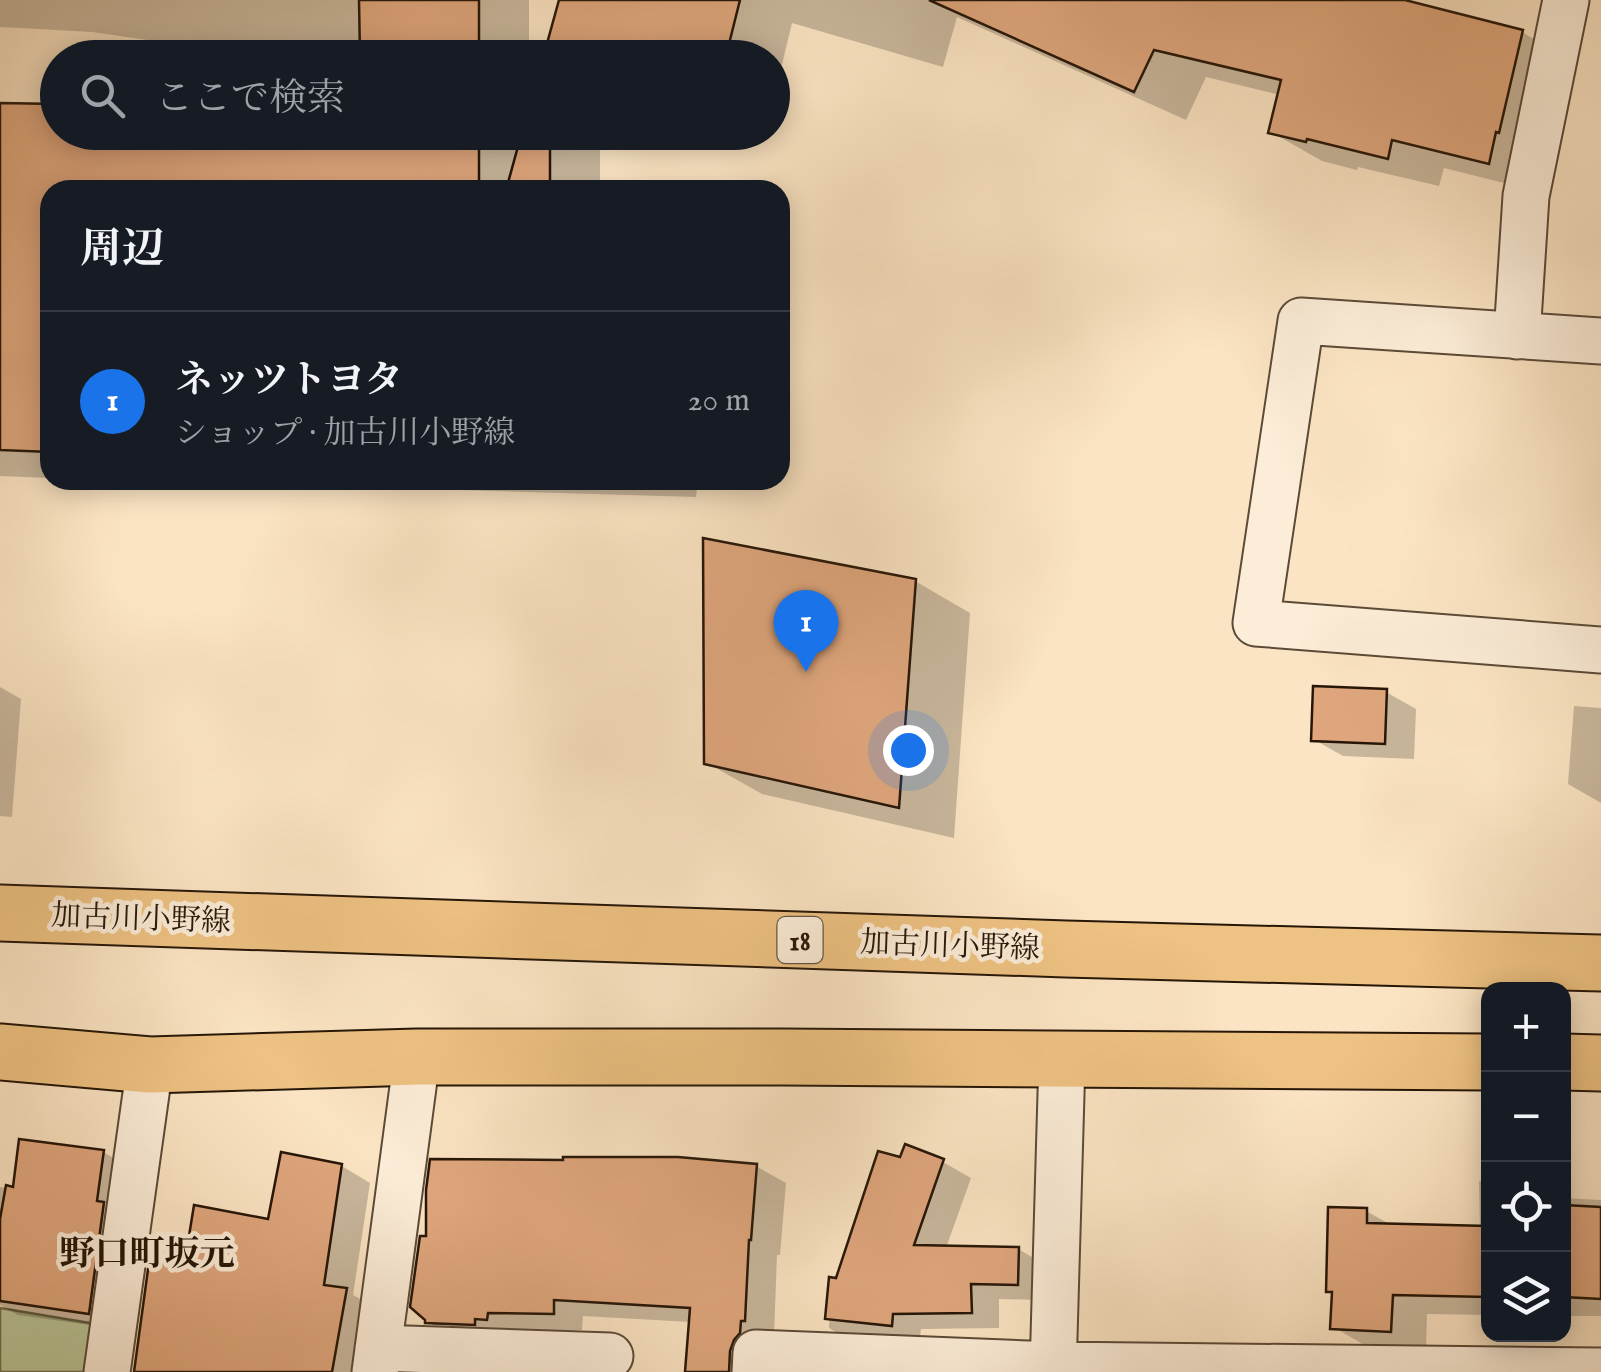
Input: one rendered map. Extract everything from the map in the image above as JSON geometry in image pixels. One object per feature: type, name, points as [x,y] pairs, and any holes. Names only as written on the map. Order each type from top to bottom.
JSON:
[{"type":"main road","name":"加古川小野線","points":[[0,913],[1601,963]]},
{"type":"main road","points":[[0,1052],[150,1065],[417,1057],[1481,1062]]},
{"type":"main road","points":[[1571,1062],[1601,1062]]},
{"type":"street","points":[[1517,336],[1526,196],[1566,0]]},
{"type":"street","points":[[1601,341],[1300,321],[1256,623],[1601,650]]},
{"type":"street","points":[[417,1057],[377,1360],[610,1356]]},
{"type":"street","points":[[1053,1368],[1062,1059]]},
{"type":"street","points":[[108,1372],[150,1065]]},
{"type":"street","points":[[755,1372],[756,1354],[1053,1368],[1601,1372]]},
{"type":"green space","points":[[0,1308],[96,1324],[89,1372],[0,1372]]},
{"type":"building","points":[[359,0],[479,0],[479,40],[360,40]]},
{"type":"building","points":[[559,0],[740,0],[730,40],[548,40]]},
{"type":"building","points":[[929,0],[1405,0],[1523,30],[1489,164],[1392,140],[1388,159],[1268,133],[1281,80],[1154,50],[1134,92]]},
{"type":"building","points":[[0,103],[40,104],[40,150],[479,150],[479,180],[40,180],[40,452],[0,450]]},
{"type":"building","points":[[517,150],[550,150],[550,180],[509,180]]},
{"type":"building","points":[[703,538],[916,579],[899,808],[704,764]]},
{"type":"building","points":[[1313,686],[1387,689],[1385,744],[1311,741]]},
{"type":"building","points":[[19,1139],[104,1150],[97,1201],[104,1202],[89,1314],[0,1301],[0,1219],[6,1185],[13,1187]]},
{"type":"building","points":[[905,1144],[944,1159],[914,1245],[1019,1247],[1018,1285],[971,1284],[972,1313],[893,1314],[892,1326],[825,1319],[829,1277],[836,1278],[878,1151],[900,1157]]},
{"type":"building","points":[[281,1152],[342,1164],[324,1285],[347,1288],[332,1372],[134,1372],[149,1262],[184,1267],[194,1205],[268,1219]]},
{"type":"building","points":[[678,1157],[757,1164],[745,1321],[741,1321],[740,1333],[730,1351],[729,1372],[685,1372],[690,1308],[554,1300],[554,1314],[488,1313],[487,1320],[475,1319],[475,1325],[425,1323],[410,1307],[420,1236],[426,1236],[430,1159]]},
{"type":"building","points":[[1571,1205],[1601,1207],[1601,1299],[1571,1297]]},
{"type":"building","points":[[1328,1207],[1367,1208],[1367,1223],[1481,1226],[1481,1297],[1393,1295],[1391,1332],[1330,1329],[1332,1292],[1326,1292]]},
{"type":"place","name":"ネッツトヨタ","points":[[806,672]]},
{"type":"district","name":"野口町坂元","points":[[147,1253]]}]
